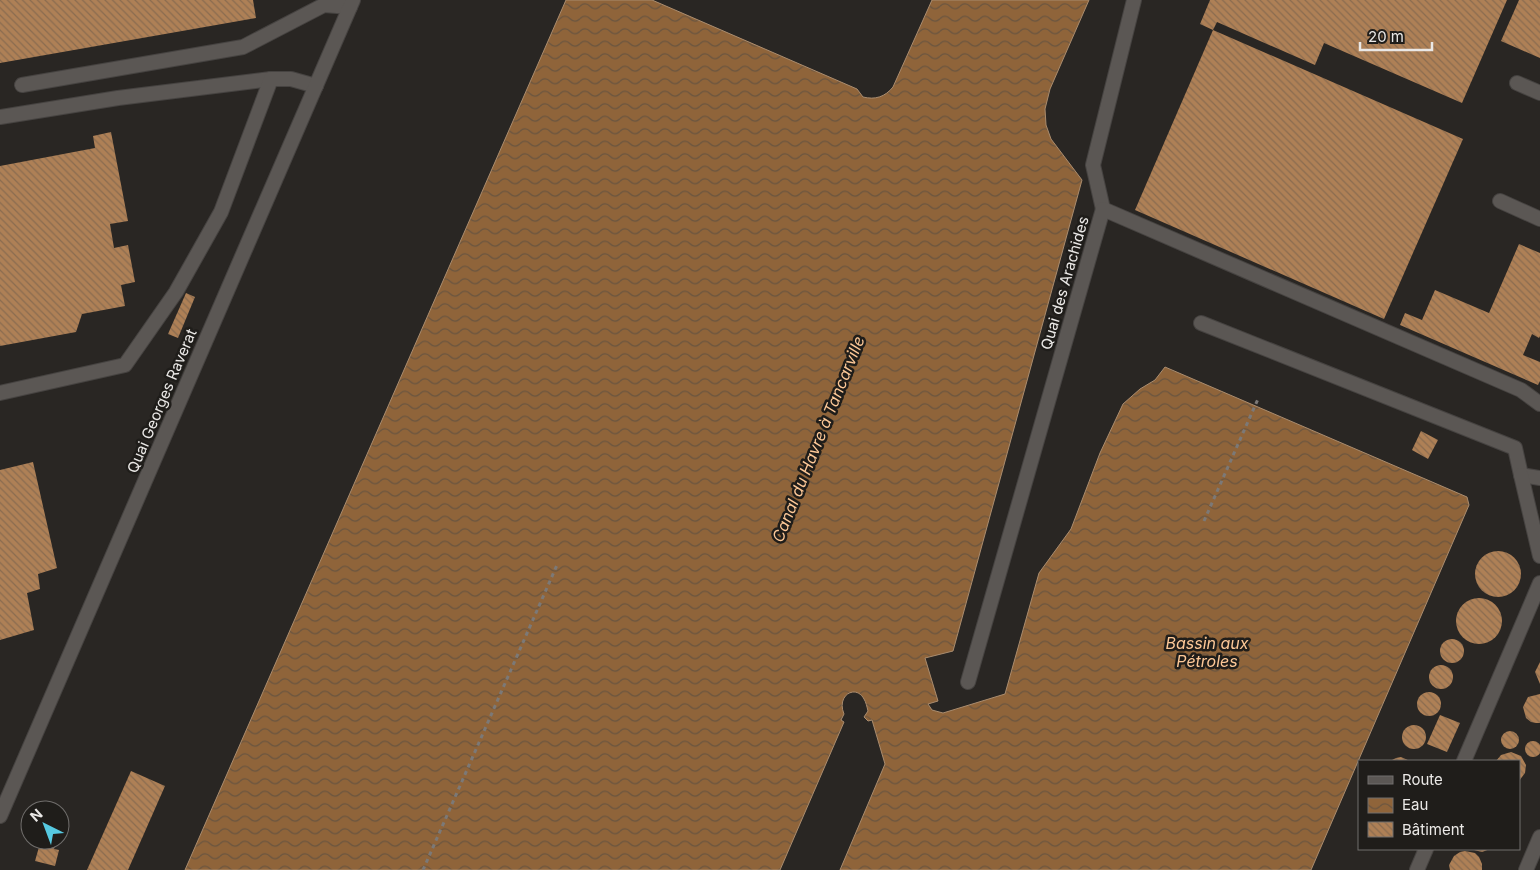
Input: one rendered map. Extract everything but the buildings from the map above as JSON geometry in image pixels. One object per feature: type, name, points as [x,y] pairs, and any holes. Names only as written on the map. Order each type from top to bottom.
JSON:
[{"type":"street","points":[[1103,209],[1093,165],[1134,0]]},
{"type":"street","points":[[22,85],[243,47],[324,5],[352,4]]},
{"type":"street","name":"Quai Georges Raverat","points":[[0,816],[352,4]]},
{"type":"street","points":[[0,117],[118,98],[271,79],[291,79],[316,86]]},
{"type":"street","points":[[0,393],[125,365],[176,292],[221,212],[271,79]]},
{"type":"street","points":[[1517,83],[1540,93]]},
{"type":"street","points":[[1500,201],[1540,219]]},
{"type":"street","name":"Quai des Arachides","points":[[968,682],[1103,209],[1521,390],[1540,404]]},
{"type":"street","points":[[1201,323],[1515,448],[1540,556]]},
{"type":"street","points":[[1521,474],[1540,478]]},
{"type":"street","points":[[1464,760],[1540,583]]},
{"type":"street","points":[[1526,870],[1540,837]]},
{"type":"street","points":[[1417,870],[1426,850]]},
{"type":"path","points":[[1204,521],[1258,399]]},
{"type":"path","points":[[422,870],[557,565]]},
{"type":"water","points":[[566,0],[652,0],[857,89],[863,97],[872,98],[883,95],[893,87],[932,0],[1089,0],[1050,89],[1045,109],[1046,125],[1051,139],[1082,180],[953,651],[925,658],[938,701],[928,704],[932,710],[943,713],[1005,694],[1039,573],[1071,529],[1100,453],[1123,404],[1140,389],[1155,380],[1165,367],[1467,497],[1469,505],[1311,870],[840,870],[885,764],[872,720],[868,721],[864,717],[868,711],[865,700],[861,695],[852,692],[845,697],[842,707],[844,714],[841,720],[844,722],[780,870],[185,870]]},
{"type":"water label","name":"Canal du Havre à Tancarville","points":[[818,439]]},
{"type":"water label","name":"Bassin aux Pétroles","points":[[1207,652]]}]
